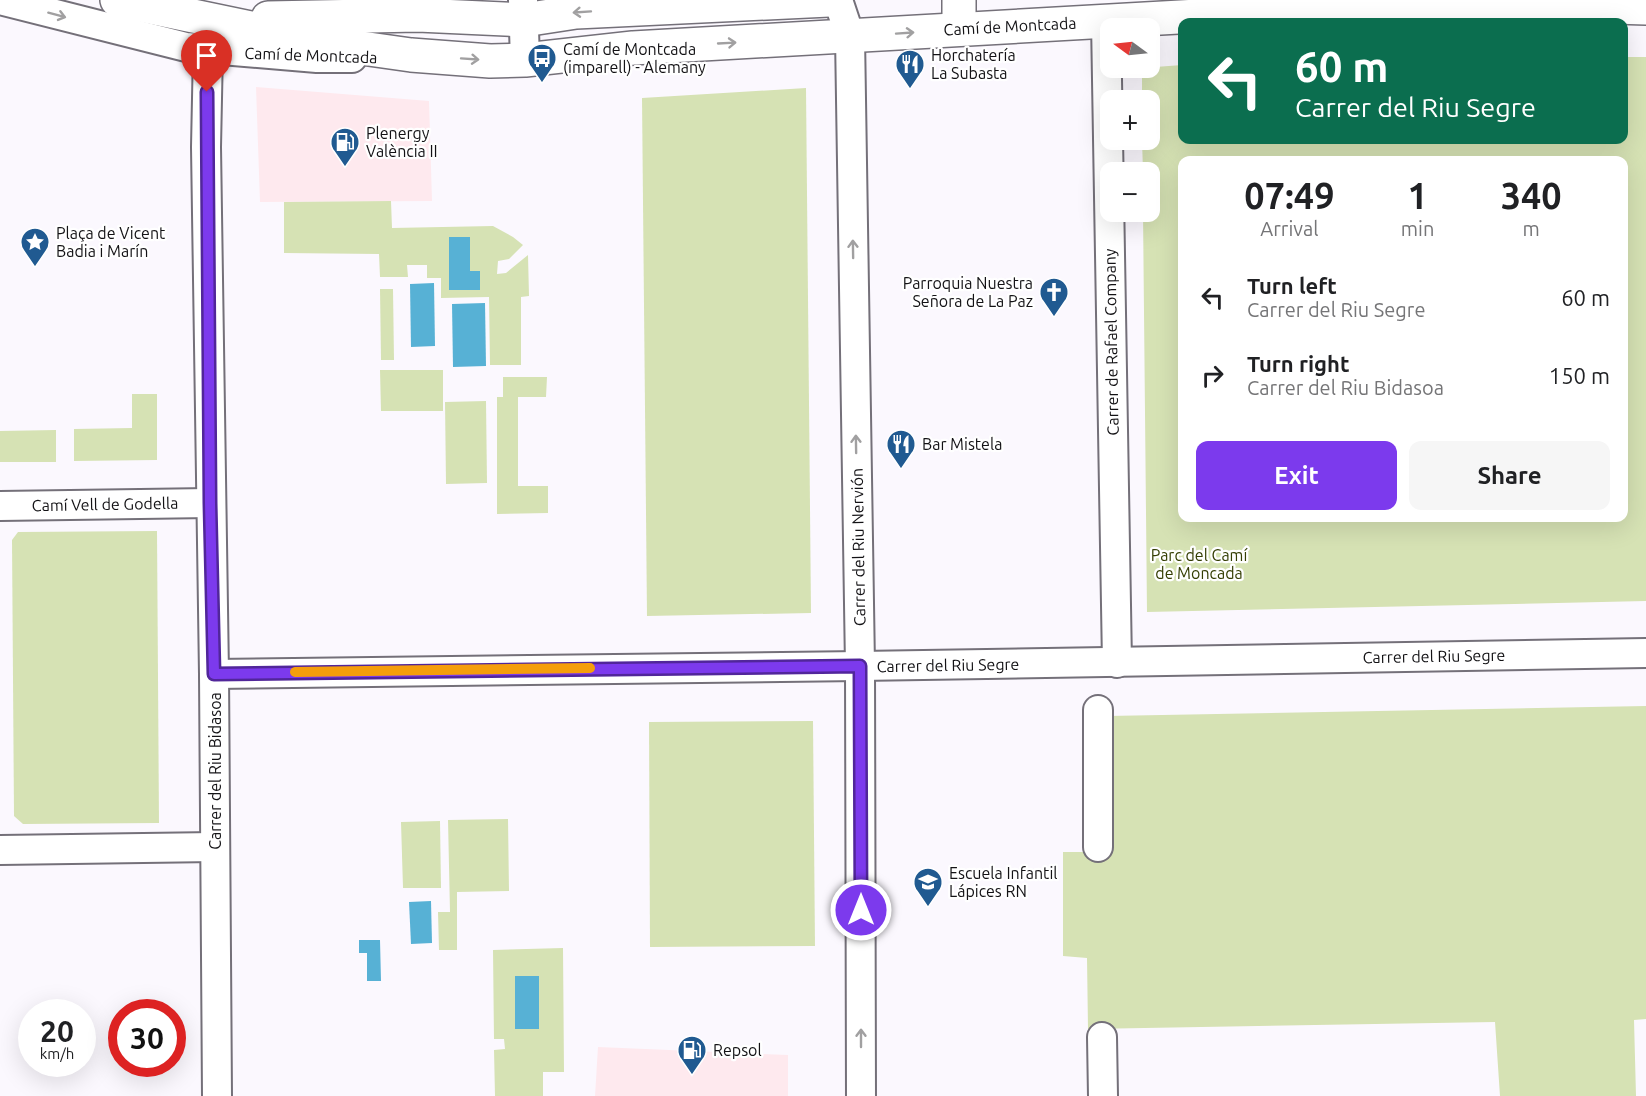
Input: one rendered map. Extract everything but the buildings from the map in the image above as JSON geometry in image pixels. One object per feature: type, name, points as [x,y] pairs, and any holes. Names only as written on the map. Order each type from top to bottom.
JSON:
[{"type":"street","name":"Camí de Montcada","points":[[0,0],[164,42],[207,34],[418,15],[524,10],[576,12],[829,0]]},
{"type":"street","name":"Camí de Montcada","points":[[117,0],[207,34],[312,41],[411,56],[490,61],[525,60],[633,48],[850,36],[959,14],[1100,21]]},
{"type":"street","name":"Camí de Montcada","points":[[330,0],[418,15]]},
{"type":"street","name":"Carrer del Riu Nervión","points":[[838,0],[850,36],[860,666],[861,1096]]},
{"type":"street","name":"Camí de Montcada","points":[[1160,18],[1445,2],[1646,8]]},
{"type":"street","points":[[524,10],[525,60]]},
{"type":"street","name":"Carrer del Riu Bidasoa","points":[[207,34],[206,147],[214,674],[217,1096]]},
{"type":"street","name":"Carrer de Rafael Company","points":[[1107,78],[1117,663]]},
{"type":"street","name":"Camí Vell de Godella","points":[[0,506],[210,503]]},
{"type":"street","name":"Carrer del Riu Segre","points":[[214,674],[1117,663],[1646,653]]},
{"type":"street","points":[[1098,710],[1098,847]]},
{"type":"street","points":[[0,850],[215,847]]},
{"type":"street","points":[[1102,1037],[1103,1096]]},
{"type":"shaded area","name":"Plenergy València II","points":[[256,87],[429,101],[432,201],[260,202]]},
{"type":"shaded area","name":"Repsol","points":[[598,1047],[788,1055],[788,1096],[595,1096]]},
{"type":"green space","name":"Parc del Camí de Moncada","points":[[1628,57],[1646,57],[1646,601],[1147,612],[1143,222],[1160,222],[1160,162],[1143,162],[1142,150],[1160,150],[1160,90],[1142,90],[1142,78],[1160,78],[1160,67],[1178,65],[1178,144],[1628,144]]},
{"type":"green space","points":[[806,88],[811,613],[647,616],[642,98]]},
{"type":"green space","points":[[391,201],[392,228],[493,226],[513,237],[523,245],[509,259],[498,261],[497,274],[506,273],[528,255],[529,296],[521,297],[521,365],[490,365],[489,297],[441,298],[441,278],[427,278],[427,265],[407,265],[408,277],[380,277],[379,254],[284,253],[284,202]],"holes":[[[470,237],[470,271],[449,238]]]},
{"type":"green space","points":[[380,289],[393,289],[394,360],[381,360]]},
{"type":"green space","points":[[380,370],[443,370],[443,411],[381,411]]},
{"type":"green space","points":[[503,377],[547,377],[546,397],[518,397],[518,486],[548,486],[548,513],[497,514],[497,397],[503,397]]},
{"type":"green space","points":[[132,394],[157,394],[157,460],[74,461],[74,429],[132,428]]},
{"type":"green space","points":[[486,401],[487,483],[446,484],[445,402]]},
{"type":"green space","points":[[56,430],[56,462],[0,462],[0,431]]},
{"type":"green space","points":[[157,531],[159,823],[23,824],[14,816],[12,540],[18,532]]},
{"type":"green space","points":[[1646,706],[1646,1019],[1634,1020],[1636,1096],[1500,1096],[1495,1022],[1088,1029],[1087,958],[1063,956],[1063,852],[1108,852],[1107,716]]},
{"type":"green space","points":[[813,721],[815,946],[650,947],[649,722]]},
{"type":"green space","points":[[508,819],[509,891],[457,892],[457,950],[439,950],[438,912],[450,912],[448,820]]},
{"type":"green space","points":[[440,821],[441,888],[403,888],[401,822]]},
{"type":"green space","points":[[563,948],[564,1072],[543,1072],[543,1096],[495,1096],[494,1050],[505,1049],[504,1039],[494,1039],[493,950]]},
{"type":"water","points":[[449,237],[470,237],[470,271],[480,271],[480,290],[449,290]]},
{"type":"water","points":[[434,283],[435,346],[411,347],[410,284]]},
{"type":"water","points":[[485,303],[486,366],[453,367],[452,304]]},
{"type":"water","points":[[431,901],[432,943],[411,944],[409,902]]},
{"type":"water","points":[[359,940],[380,940],[381,981],[367,981],[367,953],[359,953]]},
{"type":"water","points":[[515,976],[539,976],[539,1029],[515,1029]]},
{"type":"slow traffic","points":[[295,672],[590,668]]},
{"type":"place","name":"Camí de Montcada (imparell) - Alemany","points":[[542,84]]},
{"type":"place","name":"Horchatería La Subasta","points":[[910,90]]},
{"type":"place","name":"Plenergy València II","points":[[345,168]]},
{"type":"place","name":"Plaça de Vicent Badia i Marín","points":[[35,268]]},
{"type":"place","name":"Parroquia Nuestra Señora de La Paz","points":[[1054,318]]},
{"type":"place","name":"Bar Mistela","points":[[901,470]]},
{"type":"place","name":"Escuela Infantil Lápices RN","points":[[928,908]]},
{"type":"place","name":"Repsol","points":[[692,1076]]},
{"type":"route","points":[[207,92],[210,503],[214,674],[860,666],[861,910]]}]
